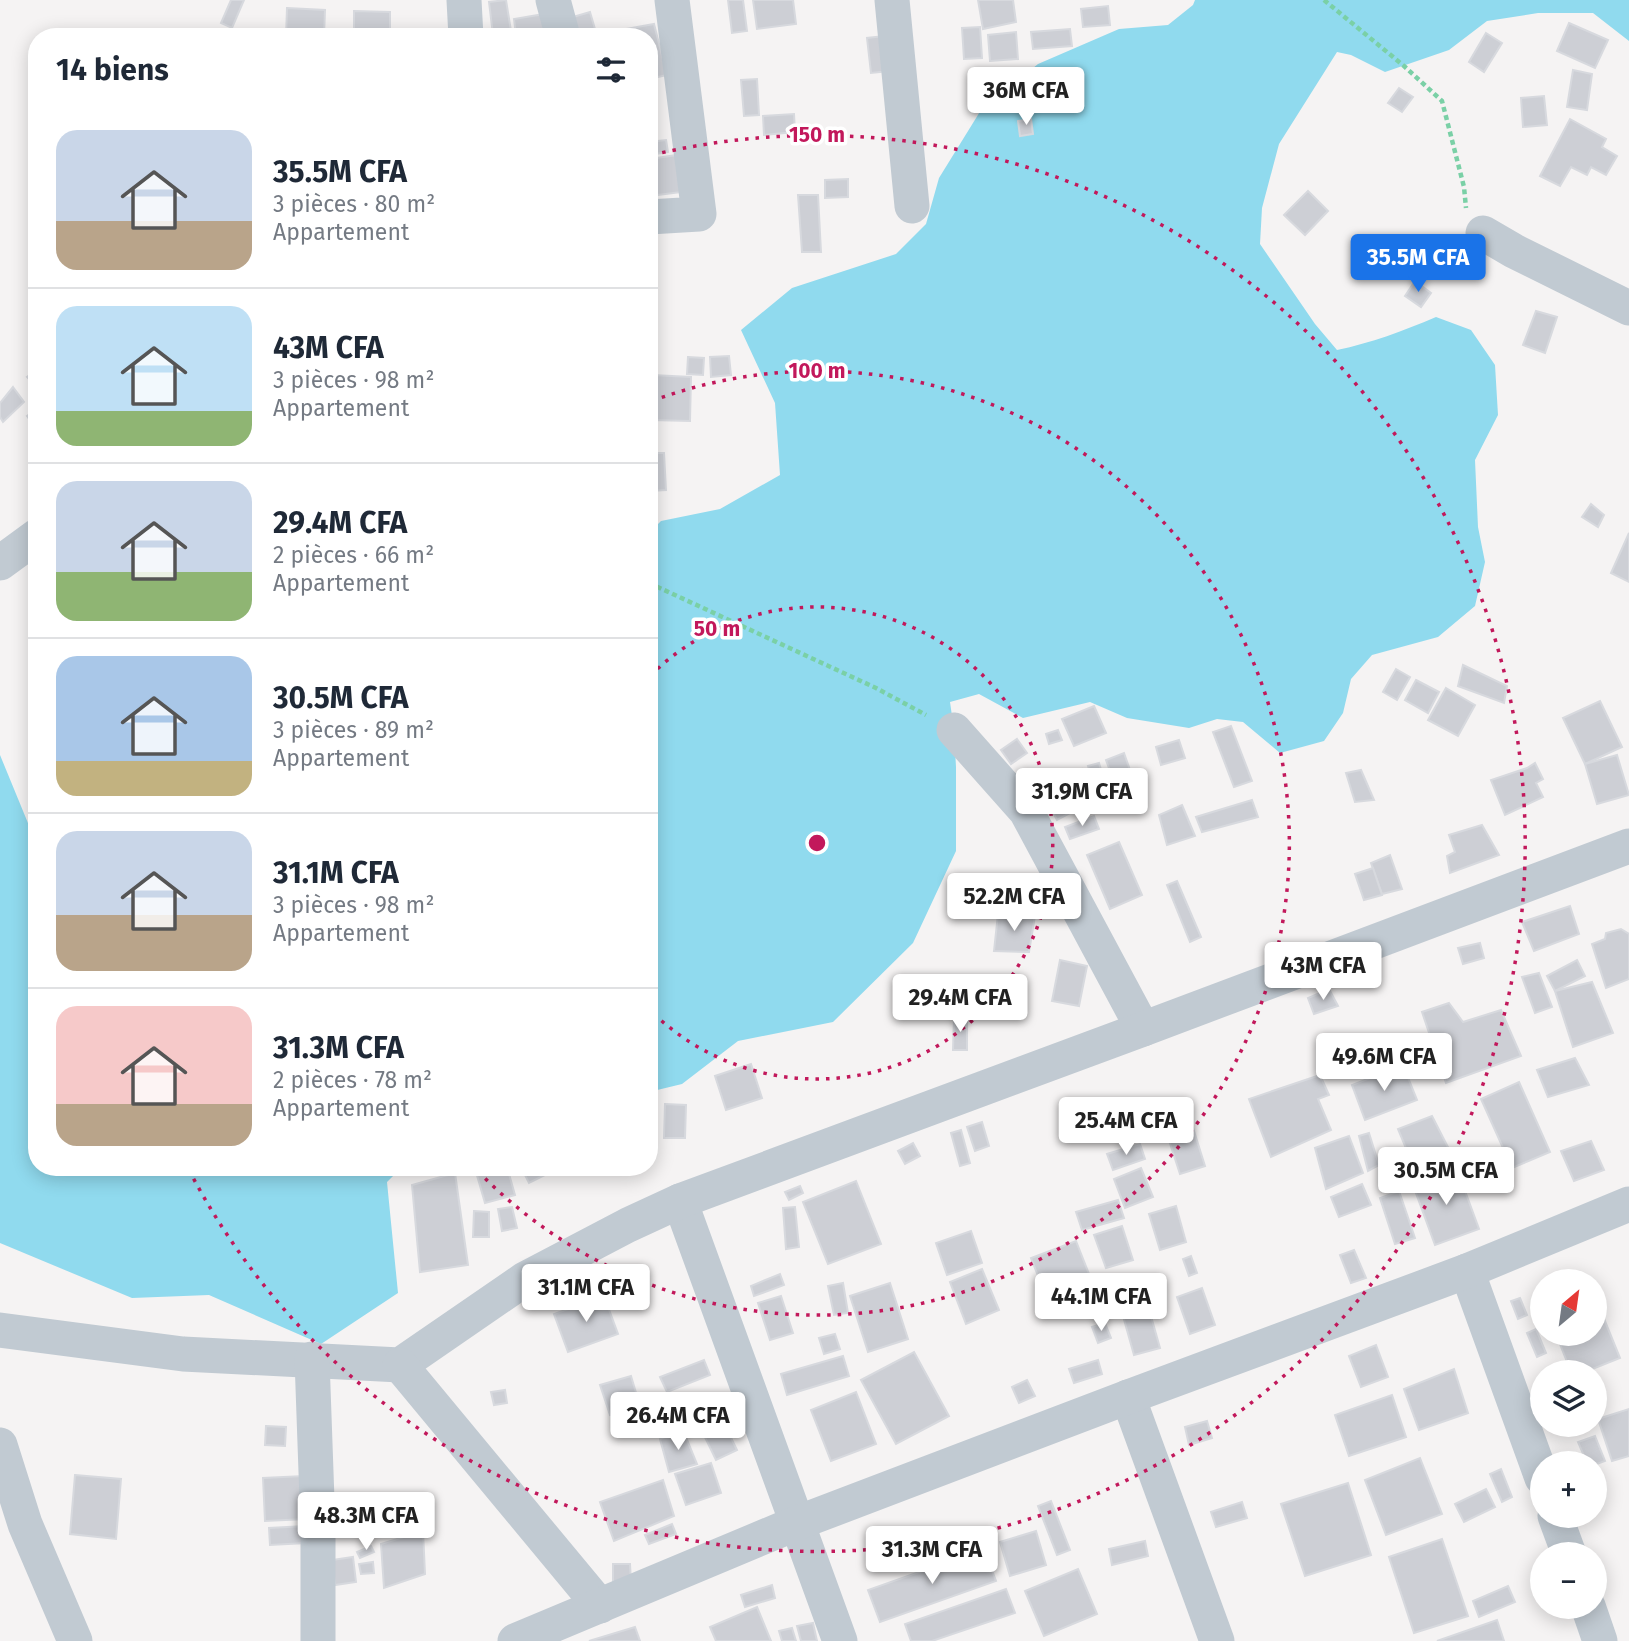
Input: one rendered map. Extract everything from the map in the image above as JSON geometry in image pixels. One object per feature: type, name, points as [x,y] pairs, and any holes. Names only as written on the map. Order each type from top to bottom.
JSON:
[{"type":"street","points":[[464,0],[466,28]]},
{"type":"street","points":[[553,0],[561,28]]},
{"type":"street","points":[[658,216],[699,214],[672,0]]},
{"type":"street","points":[[892,0],[912,206]]},
{"type":"street","points":[[1483,233],[1629,308]]},
{"type":"street","points":[[0,564],[28,543]]},
{"type":"street","points":[[954,730],[1026,811],[1143,1030]]},
{"type":"street","points":[[0,1330],[183,1353],[400,1365],[525,1279],[680,1201],[1629,846]]},
{"type":"street","points":[[680,1201],[840,1641]]},
{"type":"street","points":[[521,1640],[797,1523],[1467,1271],[1629,1203]]},
{"type":"street","points":[[1467,1271],[1532,1451]]},
{"type":"street","points":[[312,1359],[318,1528],[318,1641]]},
{"type":"street","points":[[400,1365],[600,1606]]},
{"type":"street","points":[[1128,1397],[1217,1641]]},
{"type":"street","points":[[0,1445],[25,1524],[75,1641]]},
{"type":"street","points":[[1592,1619],[1600,1641]]},
{"type":"path","points":[[1324,0],[1442,101],[1464,187],[1466,212],[1483,233]]},
{"type":"path","points":[[658,587],[876,688],[954,730]]},
{"type":"water","points":[[1195,0],[1629,0],[1629,41],[1593,13],[1538,13],[1487,21],[1449,50],[1385,72],[1351,55],[1337,52],[1279,144],[1262,208],[1260,244],[1315,324],[1337,350],[1387,336],[1436,317],[1471,330],[1495,365],[1498,415],[1475,460],[1478,527],[1485,562],[1475,606],[1438,637],[1372,655],[1351,679],[1343,713],[1324,741],[1280,753],[1243,722],[1217,719],[1189,728],[1127,718],[1090,702],[1023,718],[979,694],[950,702],[956,767],[956,851],[913,943],[833,1022],[738,1041],[682,1084],[658,1090],[658,524],[661,521],[720,509],[780,475],[775,403],[741,330],[792,288],[896,254],[926,224],[939,178],[981,110],[1038,64],[1119,29],[1168,25],[1193,5]]},
{"type":"water","points":[[0,755],[28,823],[28,1176],[393,1176],[387,1182],[398,1293],[321,1344],[209,1295],[132,1298],[0,1243]]},
{"type":"building","points":[[231,0],[244,0],[232,28],[221,23]]},
{"type":"building","points":[[506,0],[511,28],[492,28],[489,2]]},
{"type":"building","points":[[728,0],[743,0],[747,31],[732,33]]},
{"type":"building","points":[[753,0],[793,0],[796,24],[757,29]]},
{"type":"building","points":[[978,0],[1013,0],[1016,22],[983,29]]},
{"type":"building","points":[[1108,6],[1110,25],[1083,27],[1081,9]]},
{"type":"building","points":[[287,8],[325,10],[324,28],[286,28]]},
{"type":"building","points":[[354,11],[390,12],[390,28],[354,28]]},
{"type":"building","points":[[590,12],[595,28],[576,28],[573,17]]},
{"type":"building","points":[[544,14],[546,28],[515,28],[514,19]]},
{"type":"building","points":[[1569,23],[1608,40],[1595,68],[1557,51]]},
{"type":"building","points":[[654,24],[655,28],[632,28]]},
{"type":"building","points":[[980,27],[982,58],[964,59],[962,28]]},
{"type":"building","points":[[1070,29],[1072,46],[1033,49],[1031,32]]},
{"type":"building","points":[[1016,32],[1018,59],[990,61],[988,35]]},
{"type":"building","points":[[1486,33],[1502,43],[1484,72],[1469,62]]},
{"type":"building","points":[[884,36],[889,71],[871,73],[867,38]]},
{"type":"building","points":[[658,40],[667,75],[658,77]]},
{"type":"building","points":[[1573,70],[1592,74],[1587,110],[1567,107]]},
{"type":"building","points":[[757,79],[759,115],[744,116],[741,80]]},
{"type":"building","points":[[1399,88],[1413,97],[1402,112],[1388,103]]},
{"type":"building","points":[[1544,96],[1547,125],[1523,127],[1521,98]]},
{"type":"building","points":[[794,114],[795,132],[764,135],[763,116]]},
{"type":"building","points":[[1031,119],[1033,134],[1020,136],[1018,121]]},
{"type":"building","points":[[1570,119],[1606,139],[1602,147],[1617,156],[1606,175],[1591,167],[1587,175],[1571,167],[1560,186],[1540,176]]},
{"type":"building","points":[[666,140],[668,152],[658,154],[658,141]]},
{"type":"building","points":[[677,155],[682,192],[658,195],[658,158]]},
{"type":"building","points":[[848,179],[848,197],[825,198],[825,180]]},
{"type":"building","points":[[1308,191],[1328,211],[1305,235],[1284,215]]},
{"type":"building","points":[[798,195],[818,195],[821,252],[802,252]]},
{"type":"building","points":[[1415,281],[1431,293],[1421,307],[1405,296]]},
{"type":"building","points":[[1536,311],[1557,317],[1545,353],[1523,345]]},
{"type":"building","points":[[729,356],[731,375],[711,377],[710,357]]},
{"type":"building","points":[[688,357],[704,358],[703,375],[687,374]]},
{"type":"building","points":[[658,375],[691,377],[690,421],[658,420]]},
{"type":"building","points":[[13,387],[24,402],[3,422],[0,417],[0,403]]},
{"type":"building","points":[[658,453],[664,453],[666,490],[658,490]]},
{"type":"building","points":[[1591,504],[1604,515],[1598,527],[1582,517]]},
{"type":"building","points":[[1629,533],[1629,582],[1611,573]]},
{"type":"building","points":[[1463,665],[1507,686],[1504,703],[1458,686]]},
{"type":"building","points":[[1396,669],[1410,677],[1397,700],[1383,692]]},
{"type":"building","points":[[1416,680],[1439,692],[1428,713],[1405,700]]},
{"type":"building","points":[[1446,688],[1475,705],[1458,736],[1428,720]]},
{"type":"building","points":[[1600,701],[1622,747],[1585,764],[1563,718]]},
{"type":"building","points":[[1094,706],[1106,733],[1074,746],[1062,719]]},
{"type":"building","points":[[1231,726],[1252,781],[1234,787],[1213,732]]},
{"type":"building","points":[[1058,730],[1062,740],[1049,744],[1046,734]]},
{"type":"building","points":[[1017,739],[1027,753],[1011,764],[1001,750]]},
{"type":"building","points":[[1179,740],[1185,758],[1161,765],[1156,747]]},
{"type":"building","points":[[1124,753],[1136,787],[1118,793],[1106,760]]},
{"type":"building","points":[[1617,755],[1629,795],[1597,804],[1585,764]]},
{"type":"building","points":[[1099,763],[1109,796],[1099,799],[1088,766]]},
{"type":"building","points":[[1535,763],[1543,779],[1536,783],[1543,797],[1505,815],[1491,780]]},
{"type":"building","points":[[1082,769],[1091,797],[1069,803],[1055,797],[1049,779]]},
{"type":"building","points":[[1361,770],[1374,800],[1355,802],[1346,773]]},
{"type":"building","points":[[1252,800],[1258,817],[1202,832],[1196,817]]},
{"type":"building","points":[[1064,803],[1070,813],[1057,820],[1051,809]]},
{"type":"building","points":[[1182,805],[1195,836],[1167,845],[1159,815]]},
{"type":"building","points":[[1094,816],[1099,829],[1070,839],[1065,827]]},
{"type":"building","points":[[1482,825],[1499,855],[1450,873],[1447,856],[1455,852],[1449,835]]},
{"type":"building","points":[[1119,842],[1142,895],[1110,909],[1087,855]]},
{"type":"building","points":[[1390,855],[1402,889],[1382,894],[1371,863]]},
{"type":"building","points":[[1373,868],[1382,895],[1364,900],[1355,874]]},
{"type":"building","points":[[1177,881],[1201,937],[1190,942],[1167,885]]},
{"type":"building","points":[[1570,906],[1579,934],[1534,951],[1522,922]]},
{"type":"building","points":[[998,914],[1035,916],[1029,952],[994,951]]},
{"type":"building","points":[[1621,929],[1629,934],[1629,979],[1606,988],[1592,944],[1605,939],[1606,933]]},
{"type":"building","points":[[1480,943],[1484,958],[1463,964],[1458,948]]},
{"type":"building","points":[[1060,960],[1087,966],[1079,1006],[1052,1001]]},
{"type":"building","points":[[1577,960],[1585,976],[1555,991],[1547,976]]},
{"type":"building","points":[[1539,973],[1552,1007],[1535,1013],[1522,977]]},
{"type":"building","points":[[1592,982],[1613,1033],[1573,1047],[1555,991]]},
{"type":"building","points":[[1329,989],[1338,1006],[1314,1014],[1308,998]]},
{"type":"building","points":[[1449,1003],[1463,1022],[1501,1010],[1521,1056],[1446,1083],[1422,1012]]},
{"type":"building","points":[[954,1017],[967,1017],[967,1050],[953,1050]]},
{"type":"building","points":[[1575,1058],[1589,1085],[1548,1097],[1537,1070]]},
{"type":"building","points":[[751,1064],[762,1098],[726,1110],[715,1076]]},
{"type":"building","points":[[1403,1065],[1417,1100],[1365,1120],[1352,1085]]},
{"type":"building","points":[[1320,1075],[1329,1095],[1318,1099],[1331,1130],[1271,1157],[1249,1099]]},
{"type":"building","points":[[1519,1082],[1550,1152],[1512,1168],[1481,1099]]},
{"type":"building","points":[[1184,1099],[1205,1166],[1180,1174],[1158,1107]]},
{"type":"building","points":[[665,1104],[686,1105],[685,1138],[664,1138]]},
{"type":"building","points":[[1432,1116],[1454,1159],[1404,1175],[1400,1157],[1408,1153],[1398,1129]]},
{"type":"building","points":[[982,1122],[989,1146],[975,1151],[967,1127]]},
{"type":"building","points":[[961,1130],[970,1163],[960,1166],[951,1133]]},
{"type":"building","points":[[1369,1133],[1379,1165],[1368,1171],[1359,1136]]},
{"type":"building","points":[[1349,1136],[1363,1173],[1326,1189],[1315,1148]]},
{"type":"building","points":[[1591,1141],[1604,1170],[1574,1181],[1561,1151]]},
{"type":"building","points":[[913,1143],[920,1156],[905,1164],[898,1151]]},
{"type":"building","points":[[1140,1144],[1145,1159],[1113,1170],[1107,1154]]},
{"type":"building","points":[[1476,1161],[1483,1180],[1472,1184],[1465,1165]]},
{"type":"building","points":[[1141,1168],[1153,1197],[1125,1208],[1114,1179]]},
{"type":"building","points":[[1457,1169],[1479,1229],[1435,1245],[1413,1185]]},
{"type":"building","points":[[444,1176],[455,1176],[468,1265],[420,1272],[412,1185]]},
{"type":"building","points":[[477,1176],[510,1176],[515,1195],[485,1203]]},
{"type":"building","points":[[526,1176],[543,1176],[529,1183]]},
{"type":"building","points":[[856,1181],[881,1244],[828,1264],[803,1202]]},
{"type":"building","points":[[1362,1184],[1371,1205],[1339,1217],[1331,1197]]},
{"type":"building","points":[[800,1186],[803,1193],[789,1200],[785,1192]]},
{"type":"building","points":[[1399,1191],[1415,1238],[1395,1244],[1380,1198]]},
{"type":"building","points":[[1118,1200],[1124,1218],[1082,1230],[1076,1212]]},
{"type":"building","points":[[1176,1206],[1186,1242],[1160,1250],[1149,1214]]},
{"type":"building","points":[[512,1207],[517,1228],[502,1231],[498,1209]]},
{"type":"building","points":[[795,1207],[799,1247],[786,1249],[783,1208]]},
{"type":"building","points":[[474,1211],[489,1212],[489,1237],[473,1237]]},
{"type":"building","points":[[1122,1226],[1133,1260],[1106,1268],[1094,1235]]},
{"type":"building","points":[[971,1231],[982,1263],[947,1275],[936,1243]]},
{"type":"building","points":[[1076,1241],[1089,1274],[1044,1291],[1031,1258]]},
{"type":"building","points":[[1354,1250],[1366,1278],[1351,1283],[1340,1255]]},
{"type":"building","points":[[1191,1256],[1197,1273],[1189,1276],[1183,1259]]},
{"type":"building","points":[[982,1269],[999,1310],[966,1324],[950,1282]]},
{"type":"building","points":[[780,1274],[784,1285],[754,1296],[751,1286]]},
{"type":"building","points":[[843,1283],[848,1313],[834,1315],[828,1286]]},
{"type":"building","points":[[890,1283],[908,1339],[868,1352],[850,1296]]},
{"type":"building","points":[[1116,1283],[1124,1304],[1111,1309],[1104,1287]]},
{"type":"building","points":[[1202,1288],[1215,1325],[1190,1334],[1177,1297]]},
{"type":"building","points":[[604,1296],[618,1334],[568,1352],[554,1314]]},
{"type":"building","points":[[781,1296],[793,1333],[770,1340],[758,1303]]},
{"type":"building","points":[[1520,1298],[1527,1315],[1518,1319],[1511,1301]]},
{"type":"building","points":[[1149,1309],[1160,1348],[1134,1355],[1123,1316]]},
{"type":"building","points":[[1105,1323],[1111,1338],[1098,1343],[1092,1327]]},
{"type":"building","points":[[1607,1326],[1620,1358],[1607,1363],[1607,1360],[1566,1360],[1561,1346],[1607,1346]]},
{"type":"building","points":[[835,1334],[840,1349],[824,1354],[819,1338]]},
{"type":"building","points":[[1376,1345],[1388,1377],[1361,1387],[1349,1356]]},
{"type":"building","points":[[1532,1346],[1543,1346],[1546,1353],[1537,1357]]},
{"type":"building","points":[[914,1352],[949,1416],[896,1444],[861,1380]]},
{"type":"building","points":[[843,1356],[849,1376],[787,1395],[781,1374]]},
{"type":"building","points":[[704,1360],[710,1375],[667,1392],[660,1377]]},
{"type":"building","points":[[1098,1360],[1102,1374],[1074,1383],[1069,1369]]},
{"type":"building","points":[[1454,1369],[1468,1413],[1419,1430],[1404,1389]]},
{"type":"building","points":[[631,1376],[640,1406],[610,1415],[600,1385]]},
{"type":"building","points":[[1027,1380],[1035,1396],[1019,1403],[1012,1387]]},
{"type":"building","points":[[505,1390],[507,1403],[494,1405],[491,1392]]},
{"type":"building","points":[[856,1392],[876,1444],[831,1461],[811,1410]]},
{"type":"building","points":[[1392,1395],[1406,1437],[1349,1456],[1335,1415]]},
{"type":"building","points":[[1629,1409],[1629,1456],[1612,1461],[1604,1437],[1607,1437],[1607,1416]]},
{"type":"building","points":[[721,1417],[737,1450],[716,1460],[700,1427]]},
{"type":"building","points":[[1207,1421],[1212,1438],[1189,1445],[1185,1427]]},
{"type":"building","points":[[266,1426],[286,1427],[285,1446],[265,1445]]},
{"type":"building","points":[[683,1430],[697,1464],[669,1472],[660,1439]]},
{"type":"building","points":[[1595,1437],[1601,1451],[1582,1451],[1578,1442]]},
{"type":"building","points":[[1420,1458],[1442,1514],[1386,1535],[1365,1480]]},
{"type":"building","points":[[711,1463],[721,1493],[686,1505],[675,1474]]},
{"type":"building","points":[[1501,1469],[1512,1497],[1502,1502],[1490,1474]]},
{"type":"building","points":[[75,1475],[121,1479],[116,1539],[70,1534]]},
{"type":"building","points":[[304,1476],[306,1519],[265,1521],[263,1478]]},
{"type":"building","points":[[663,1480],[674,1516],[614,1541],[600,1502]]},
{"type":"building","points":[[1348,1483],[1371,1555],[1305,1576],[1281,1504]]},
{"type":"building","points":[[1486,1489],[1495,1507],[1464,1522],[1455,1504]]},
{"type":"building","points":[[1051,1501],[1070,1550],[1057,1555],[1038,1506]]},
{"type":"building","points":[[1242,1502],[1247,1518],[1216,1527],[1211,1512]]},
{"type":"building","points":[[672,1524],[676,1534],[649,1544],[645,1535]]},
{"type":"building","points":[[305,1526],[306,1543],[270,1545],[269,1528]]},
{"type":"building","points":[[423,1531],[425,1574],[384,1588],[381,1544]]},
{"type":"building","points":[[1036,1531],[1046,1565],[1010,1576],[1000,1542]]},
{"type":"building","points":[[1442,1539],[1468,1616],[1414,1633],[1389,1557]]},
{"type":"building","points":[[1145,1541],[1148,1556],[1112,1565],[1109,1549]]},
{"type":"building","points":[[371,1546],[374,1552],[360,1558],[357,1552]]},
{"type":"building","points":[[984,1549],[996,1581],[880,1622],[868,1590]]},
{"type":"building","points":[[353,1557],[356,1582],[335,1585],[332,1560]]},
{"type":"building","points":[[373,1562],[374,1573],[361,1574],[359,1564]]},
{"type":"building","points":[[613,1564],[630,1564],[631,1582],[613,1582]]},
{"type":"building","points":[[1078,1569],[1097,1614],[1044,1636],[1025,1591]]},
{"type":"building","points":[[772,1585],[775,1598],[745,1607],[741,1595]]},
{"type":"building","points":[[1508,1586],[1515,1602],[1479,1617],[1473,1601]]},
{"type":"building","points":[[1006,1589],[1015,1613],[932,1641],[911,1641],[905,1624]]},
{"type":"building","points":[[757,1607],[771,1641],[716,1641],[710,1627]]},
{"type":"building","points":[[1497,1620],[1504,1641],[1437,1641]]},
{"type":"building","points":[[813,1623],[817,1641],[801,1641],[797,1626]]},
{"type":"building","points":[[635,1627],[640,1641],[589,1641]]},
{"type":"building","points":[[792,1628],[796,1641],[782,1641],[779,1631]]}]
